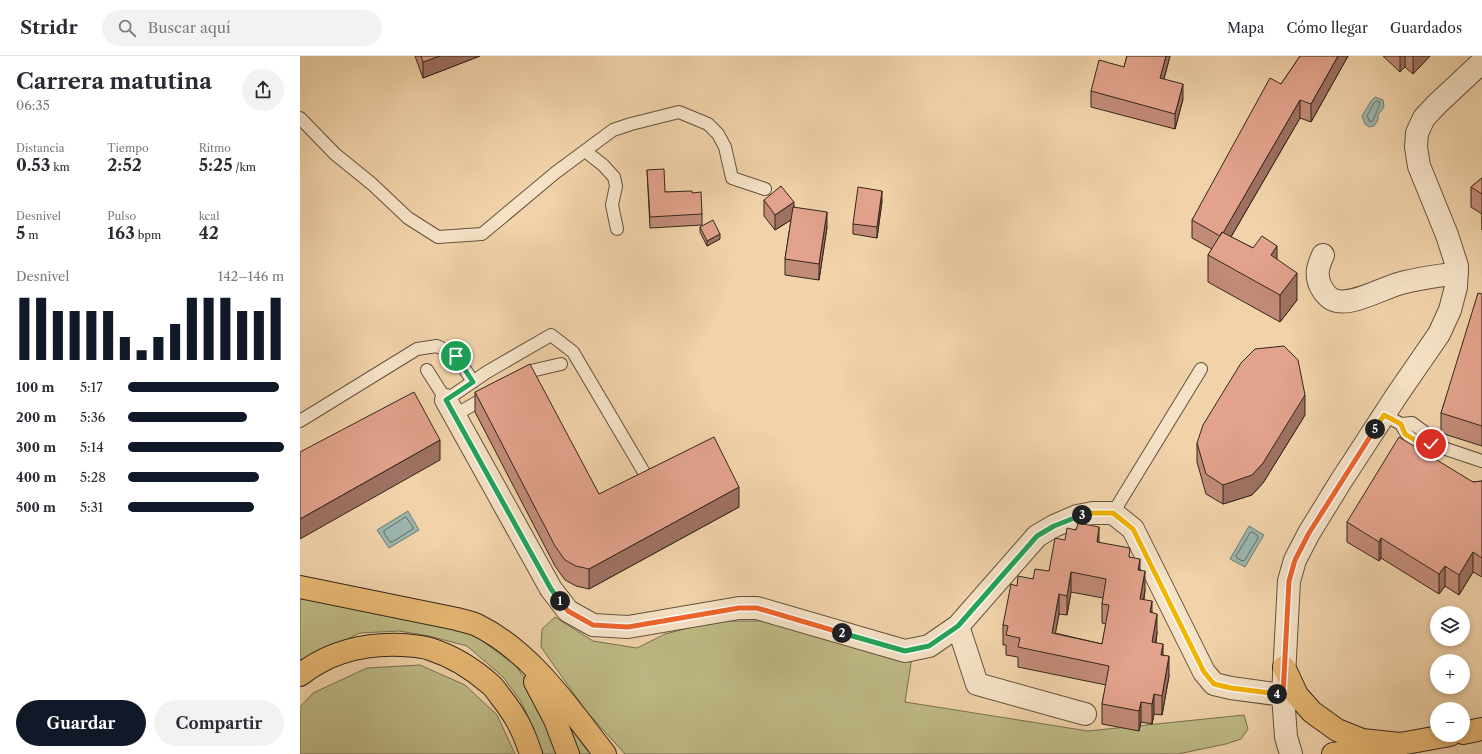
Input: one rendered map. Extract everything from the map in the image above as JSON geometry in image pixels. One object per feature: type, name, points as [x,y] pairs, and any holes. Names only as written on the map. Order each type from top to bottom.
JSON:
[{"type":"highway","points":[[300,586],[457,619],[476,625],[500,638],[542,676],[605,754]]},
{"type":"highway","points":[[300,675],[308,669],[349,650],[367,646],[393,645],[428,648],[450,657],[467,667],[491,685],[510,709],[522,728],[532,754]]},
{"type":"highway","points":[[521,656],[555,720],[566,745],[568,754]]},
{"type":"highway","points":[[1284,667],[1297,695],[1312,712],[1337,730],[1362,740],[1400,744]]},
{"type":"highway","points":[[1470,731],[1482,729]]},
{"type":"highway","points":[[1333,754],[1430,739]]},
{"type":"street","points":[[1291,754],[1286,736],[1283,695],[1289,581],[1295,560],[1313,527],[1392,420],[1439,334],[1451,304],[1456,287],[1457,266],[1447,235],[1419,166],[1416,147],[1417,133],[1424,118],[1482,62]]},
{"type":"street","points":[[1323,255],[1317,271],[1318,279],[1328,297],[1336,301],[1349,301],[1404,282],[1456,273]]},
{"type":"street","points":[[451,407],[551,589],[568,611],[593,625],[628,627],[739,608],[757,608],[905,651],[929,646],[958,626],[1037,536],[1054,526],[1077,516],[1093,513],[1113,513],[1133,529],[1204,672],[1214,684],[1231,688],[1283,695]]},
{"type":"street","points":[[958,626],[977,684],[1085,714]]},
{"type":"lane","points":[[300,118],[335,154],[372,184],[408,218],[438,236],[482,234],[555,173],[613,130],[679,112],[708,124],[718,134],[725,147],[732,178],[765,189]]},
{"type":"lane","points":[[585,151],[603,164],[614,177],[616,186],[612,205],[617,229]]},
{"type":"lane","points":[[451,407],[473,382],[487,372],[550,335],[573,352],[645,474]]},
{"type":"lane","points":[[300,421],[417,349],[437,346],[456,356],[473,382]]},
{"type":"lane","points":[[510,383],[531,371],[561,364]]},
{"type":"lane","points":[[1113,513],[1201,369]]},
{"type":"lane","points":[[427,370],[451,407]]},
{"type":"lane","points":[[451,407],[496,391]]},
{"type":"lane","points":[[1392,420],[1405,434],[1421,444],[1431,444],[1482,461]]},
{"type":"shaded area","points":[[300,598],[393,612],[427,620],[476,636],[516,666],[534,692],[559,754],[542,754],[534,729],[520,700],[503,677],[467,646],[429,636],[399,631],[360,633],[300,662]]},
{"type":"shaded area","points":[[555,617],[593,641],[637,648],[665,634],[716,621],[765,621],[912,657],[905,702],[1088,731],[1244,715],[1248,729],[1241,739],[1226,744],[1178,754],[625,754],[586,711],[541,647],[542,629]]},
{"type":"shaded area","points":[[420,665],[465,685],[497,715],[515,754],[300,754],[300,707],[313,693],[367,668]]},
{"type":"shaded area","points":[[565,718],[592,754],[575,754]]},
{"type":"water","points":[[1375,97],[1383,100],[1384,107],[1378,115],[1378,120],[1374,126],[1369,127],[1365,124],[1362,116]]},
{"type":"water","points":[[408,511],[419,530],[389,548],[377,530]]},
{"type":"water","points":[[1249,526],[1264,535],[1245,567],[1230,559]]},
{"type":"building","points":[[421,56],[440,56],[423,62]]},
{"type":"building","points":[[1127,56],[1166,56],[1160,78],[1183,84],[1175,114],[1091,91],[1099,60],[1124,67]]},
{"type":"building","points":[[1300,56],[1338,56],[1311,104],[1300,100],[1220,236],[1192,220],[1270,78],[1281,84]]},
{"type":"building","points":[[664,169],[665,192],[701,192],[702,214],[650,217],[647,170]]},
{"type":"building","points":[[1482,178],[1482,194],[1471,187]]},
{"type":"building","points":[[781,186],[794,202],[775,215],[764,200]]},
{"type":"building","points":[[858,187],[882,191],[877,227],[853,224]]},
{"type":"building","points":[[793,207],[827,212],[819,264],[785,259]]},
{"type":"building","points":[[713,220],[720,234],[707,241],[700,227]]},
{"type":"building","points":[[1222,232],[1253,248],[1262,236],[1277,246],[1271,255],[1297,273],[1280,295],[1208,255]]},
{"type":"building","points":[[1478,293],[1482,294],[1482,426],[1441,413]]},
{"type":"building","points":[[1284,346],[1298,360],[1305,395],[1263,463],[1252,475],[1223,485],[1206,474],[1197,443],[1203,425],[1241,363],[1255,349]]},
{"type":"building","points":[[530,364],[599,494],[714,437],[739,487],[589,569],[576,566],[565,560],[555,546],[475,392]]},
{"type":"building","points":[[414,392],[440,440],[300,519],[300,452]]},
{"type":"building","points":[[1399,437],[1473,482],[1482,481],[1482,558],[1473,552],[1459,575],[1445,566],[1439,574],[1381,538],[1379,542],[1347,522]]},
{"type":"building","points":[[1078,523],[1099,527],[1097,542],[1130,548],[1129,557],[1140,559],[1138,570],[1145,571],[1140,599],[1152,601],[1150,612],[1157,614],[1152,642],[1163,644],[1161,655],[1169,656],[1162,696],[1154,694],[1152,704],[1141,702],[1139,711],[1102,704],[1109,666],[1018,647],[1020,638],[1006,635],[1008,626],[1003,625],[1011,584],[1017,586],[1018,576],[1033,579],[1035,569],[1049,571],[1055,538],[1065,540],[1067,528],[1076,530]],"holes":[[[1071,572],[1106,579],[1102,604],[1109,605],[1102,644],[1052,633],[1059,594],[1067,596]]]},
{"type":"route","points":[[456,356],[473,382],[446,400],[551,589],[568,611],[593,625],[628,627],[739,608],[757,608],[905,651],[929,646],[958,626],[1037,536],[1054,526],[1077,516],[1093,513],[1113,513],[1133,529],[1204,672],[1214,684],[1231,688],[1283,695],[1289,581],[1295,560],[1309,533],[1384,415],[1401,424],[1405,434],[1421,444],[1431,444]]}]
